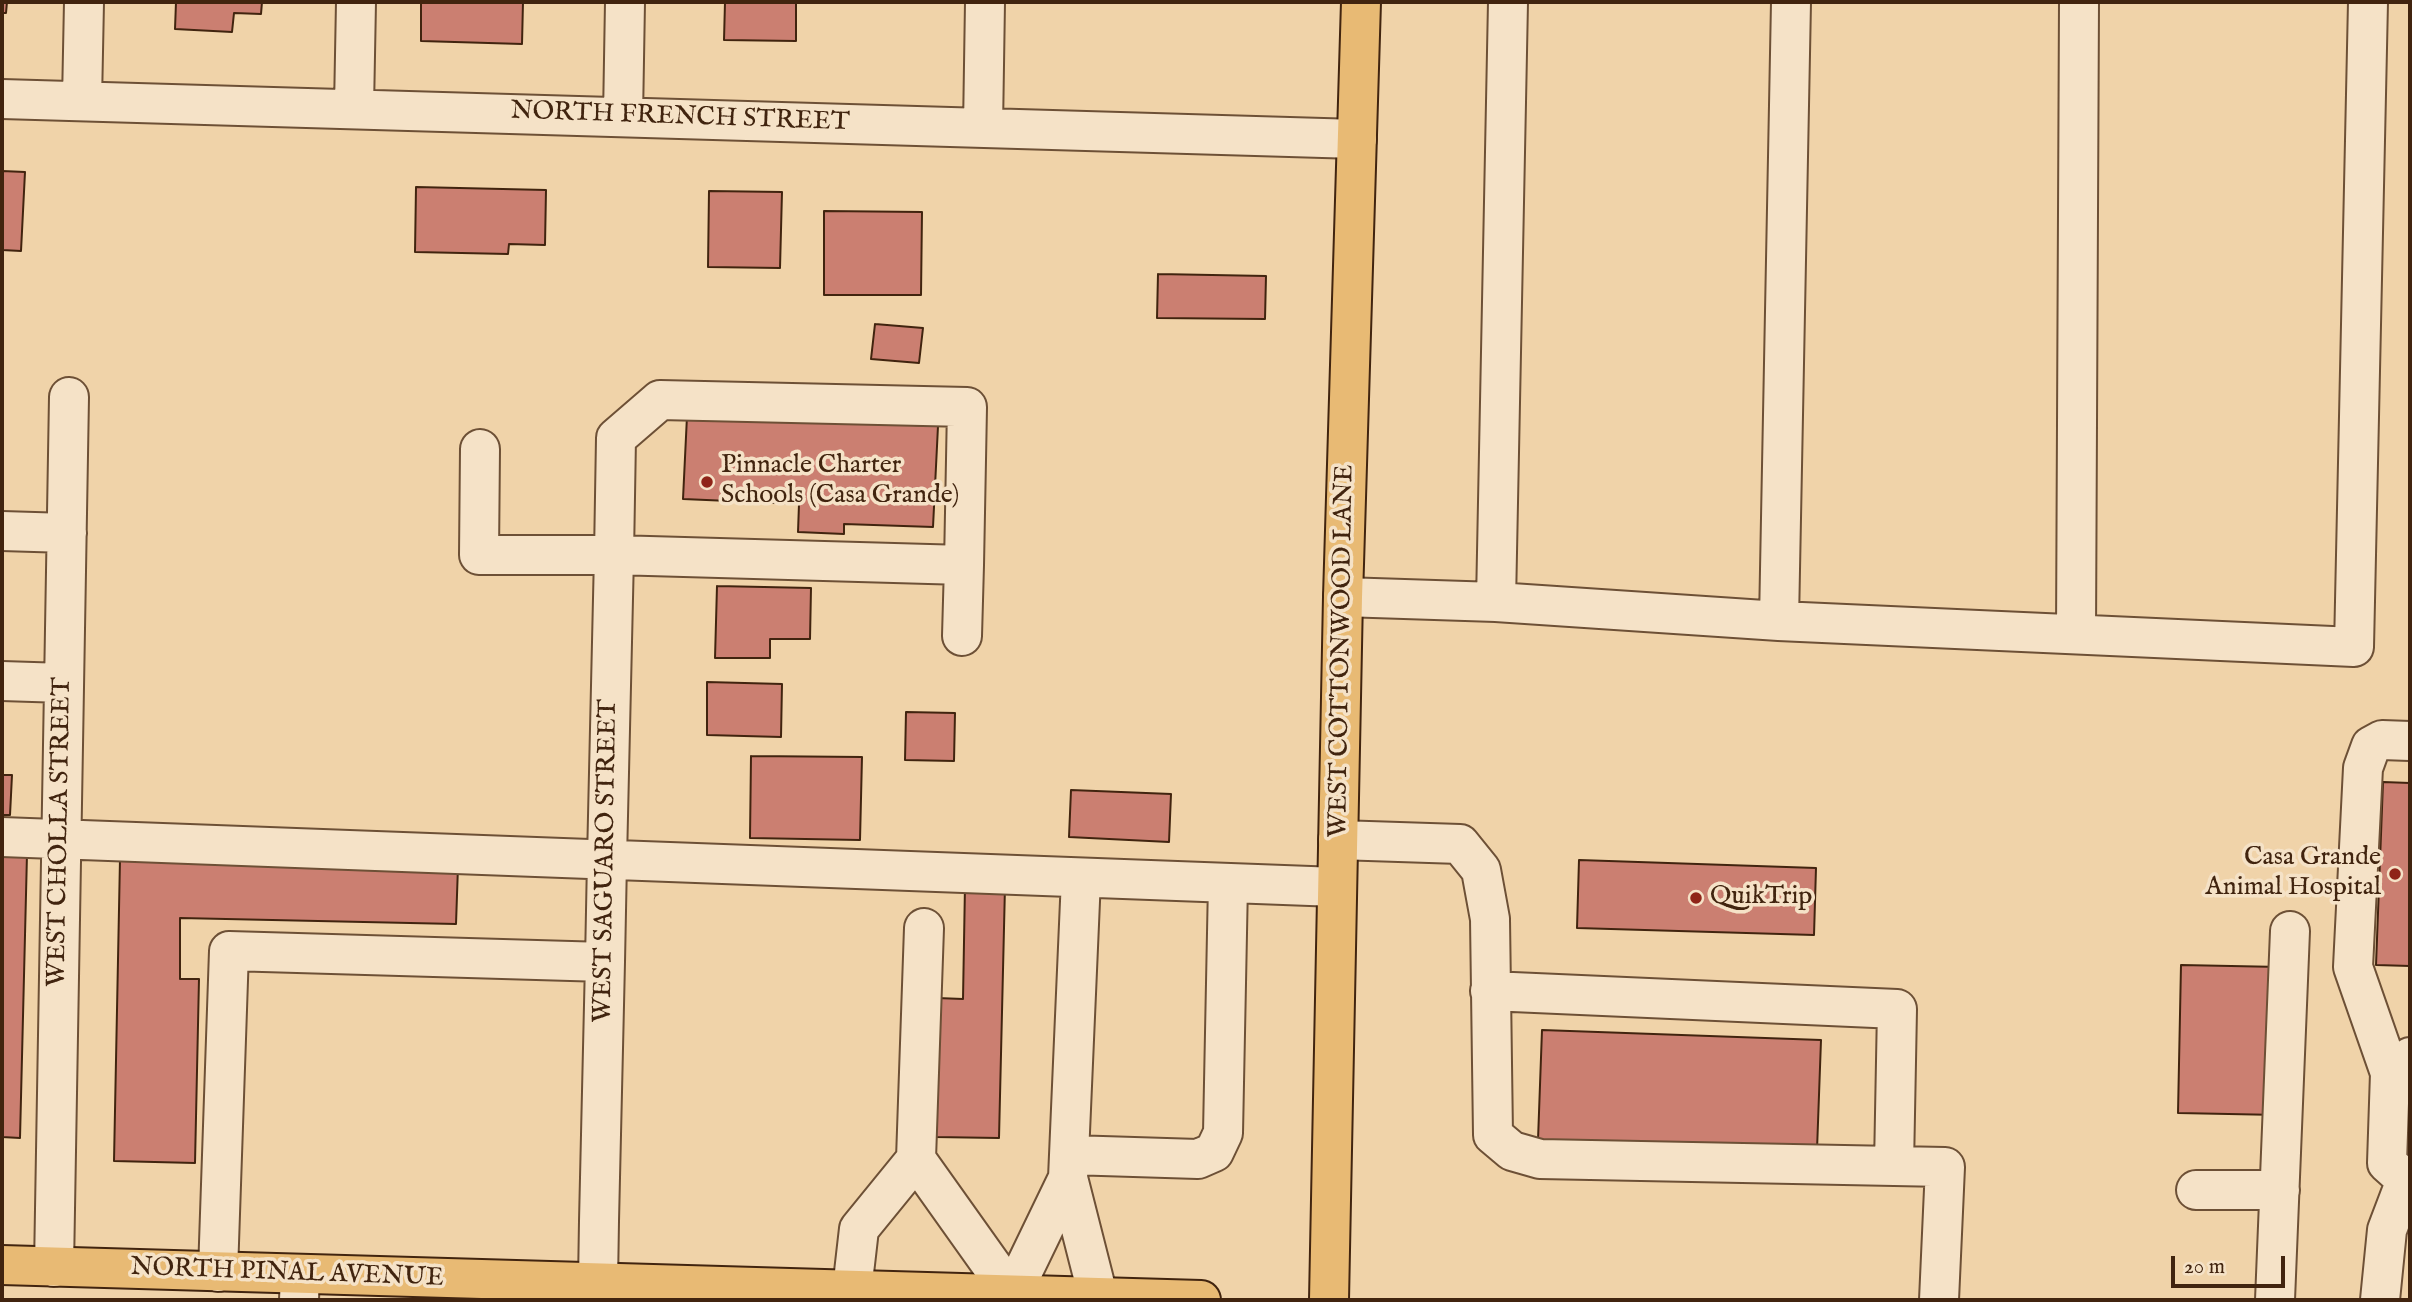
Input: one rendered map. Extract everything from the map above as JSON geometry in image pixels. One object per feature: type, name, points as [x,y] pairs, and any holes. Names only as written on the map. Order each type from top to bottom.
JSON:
[{"type":"main road","name":"WEST COTTONWOOD LANE","points":[[1329,1300],[1343,597],[1361,2]]},
{"type":"main road","name":"NORTH PINAL AVENUE","points":[[2,1265],[218,1272],[299,1287],[598,1283],[1201,1300]]},
{"type":"street","points":[[82,101],[84,2]]},
{"type":"street","points":[[354,108],[356,2]]},
{"type":"street","points":[[623,117],[625,2]]},
{"type":"street","points":[[983,128],[985,2]]},
{"type":"street","points":[[1496,603],[1508,2]]},
{"type":"street","points":[[1779,621],[1791,2]]},
{"type":"street","points":[[2076,635],[2079,2]]},
{"type":"street","points":[[1343,597],[1496,603],[1779,621],[2354,647],[2368,2]]},
{"type":"street","name":"NORTH FRENCH STREET","points":[[2,99],[1357,139]]},
{"type":"street","name":"WEST CHOLLA STREET","points":[[54,1267],[69,397]]},
{"type":"street","name":"WEST SAGUARO STREET","points":[[598,1283],[616,438],[660,400],[967,407],[964,565]]},
{"type":"street","points":[[480,449],[479,555],[614,555],[964,565],[962,636]]},
{"type":"street","points":[[2,531],[66,533]]},
{"type":"street","points":[[2,681],[64,683]]},
{"type":"street","points":[[2380,1300],[2387,1230],[2408,1179],[2386,1163],[2400,1065],[2353,967],[2363,768],[2371,746],[2382,740],[2410,741]]},
{"type":"street","points":[[2,837],[1337,887]]},
{"type":"street","points":[[1338,840],[1460,844],[1481,870],[1490,919],[1493,1135],[1512,1151],[1540,1159],[1945,1167],[1939,1300]]},
{"type":"street","points":[[1081,878],[1069,1167],[1098,1296]]},
{"type":"street","points":[[1069,1167],[1198,1159],[1214,1152],[1223,1133],[1228,883]]},
{"type":"street","points":[[852,1290],[859,1229],[916,1159],[924,928]]},
{"type":"street","points":[[2275,1300],[2290,931]]},
{"type":"street","points":[[218,1272],[229,951],[605,961]]},
{"type":"street","points":[[1490,991],[1897,1009],[1894,1166]]},
{"type":"street","points":[[916,1159],[1012,1294]]},
{"type":"street","points":[[1012,1294],[1069,1167]]},
{"type":"street","points":[[2196,1190],[2280,1191]]},
{"type":"building","points":[[2,2],[7,2],[6,13],[2,13]]},
{"type":"building","points":[[176,2],[262,2],[261,14],[234,13],[232,32],[175,29]]},
{"type":"building","points":[[421,2],[523,2],[522,44],[421,41]]},
{"type":"building","points":[[725,2],[796,2],[796,41],[724,40]]},
{"type":"building","points":[[2,171],[25,172],[21,251],[2,250]]},
{"type":"building","points":[[416,187],[546,190],[545,245],[509,244],[508,254],[415,252]]},
{"type":"building","points":[[709,191],[782,192],[780,268],[708,267]]},
{"type":"building","points":[[824,211],[922,212],[921,295],[824,295]]},
{"type":"building","points":[[1158,274],[1266,276],[1265,319],[1157,318]]},
{"type":"building","points":[[875,324],[923,328],[919,363],[871,359]]},
{"type":"building","points":[[687,416],[938,426],[933,527],[844,524],[844,534],[798,532],[799,504],[683,499]]},
{"type":"building","points":[[717,586],[811,588],[810,639],[770,639],[770,658],[715,658]]},
{"type":"building","points":[[707,682],[782,684],[781,737],[707,735]]},
{"type":"building","points":[[906,712],[955,713],[954,761],[905,760]]},
{"type":"building","points":[[751,756],[862,757],[860,840],[750,838]]},
{"type":"building","points":[[2,775],[12,775],[10,815],[2,815]]},
{"type":"building","name":"Casa Grande Animal Hospital","points":[[2383,782],[2410,783],[2410,966],[2376,965]]},
{"type":"building","points":[[1071,790],[1171,794],[1169,842],[1069,837]]},
{"type":"building","points":[[2,854],[27,854],[20,1138],[2,1137]]},
{"type":"building","points":[[120,859],[458,866],[456,924],[180,918],[180,979],[199,979],[195,1163],[114,1161]]},
{"type":"building","name":"QuikTrip","points":[[1579,860],[1816,868],[1814,935],[1577,928]]},
{"type":"building","points":[[965,885],[1005,886],[999,1138],[934,1137],[937,998],[963,999]]},
{"type":"building","points":[[2181,965],[2281,967],[2279,1115],[2178,1113]]},
{"type":"building","points":[[1542,1030],[1821,1040],[1817,1150],[1538,1140]]},
{"type":"place","name":"Pinnacle Charter Schools (Casa Grande)","points":[[707,482]]},
{"type":"place","name":"Casa Grande Animal Hospital","points":[[2395,874]]},
{"type":"place","name":"QuikTrip","points":[[1696,898]]}]
